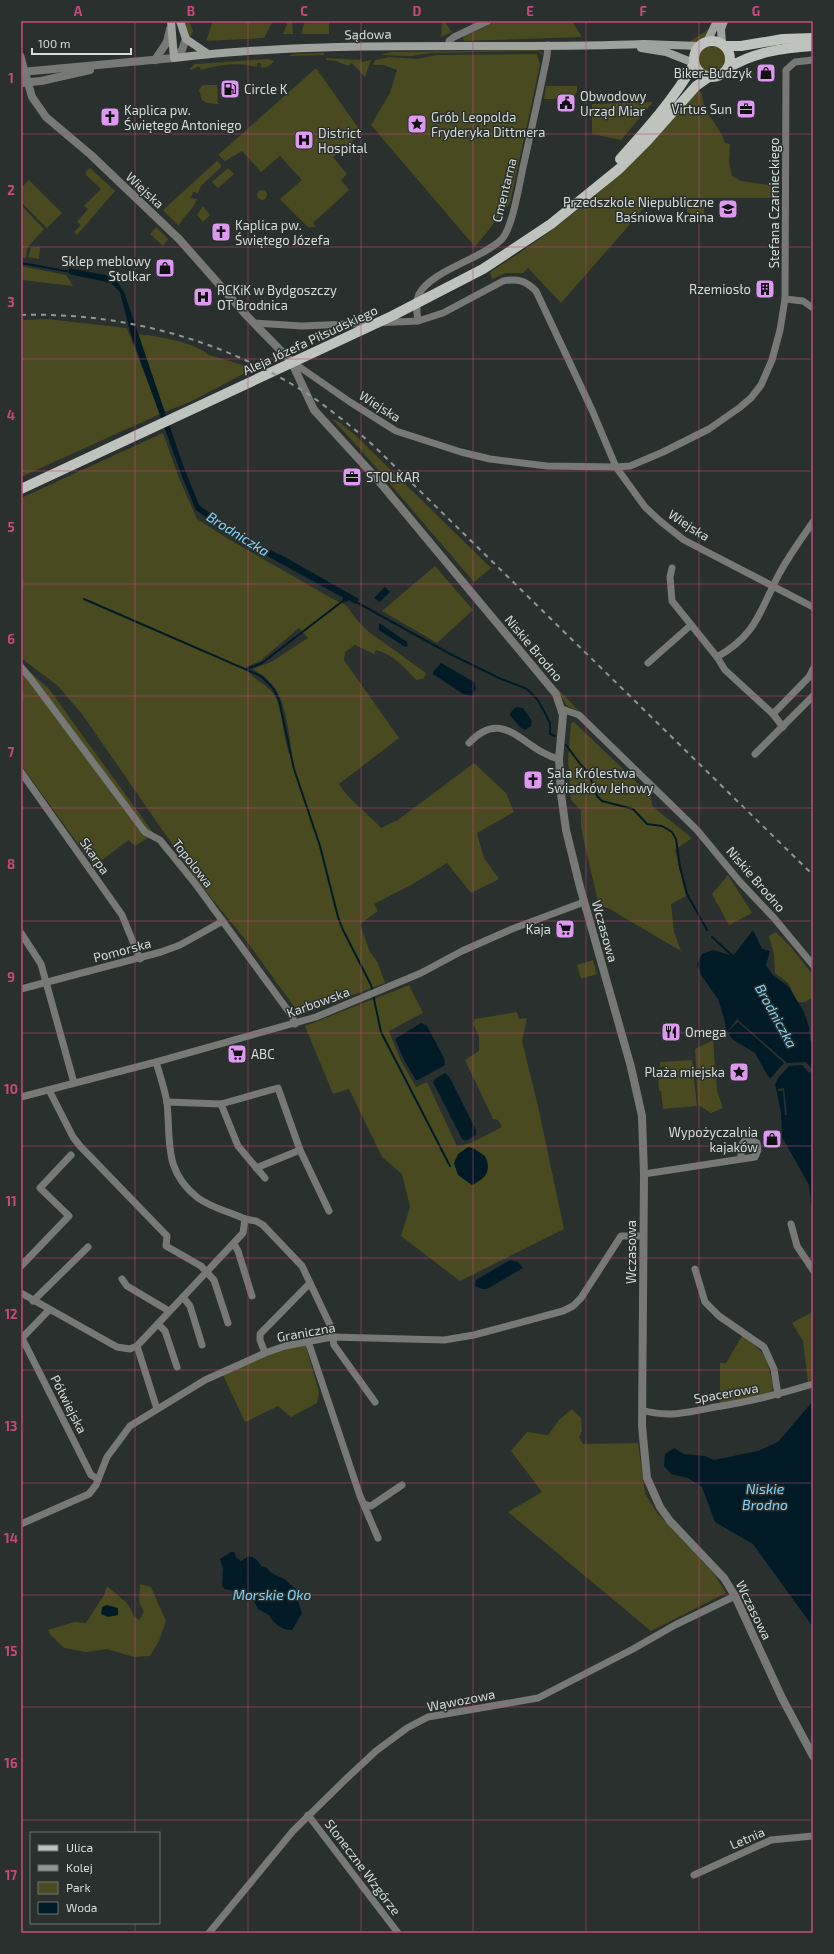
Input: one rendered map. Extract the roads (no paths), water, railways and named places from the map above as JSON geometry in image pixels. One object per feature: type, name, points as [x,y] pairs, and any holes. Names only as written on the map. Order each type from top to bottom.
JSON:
[{"type":"main road","points":[[171,21],[174,58]]},
{"type":"main road","points":[[180,21],[186,39],[208,54]]},
{"type":"main road","points":[[717,21],[703,44],[694,54],[694,63],[700,73],[709,77],[718,77],[728,68],[744,60],[771,50],[813,46]]},
{"type":"main road","points":[[724,21],[721,29],[724,45],[730,57],[728,68]]},
{"type":"main road","points":[[703,44],[718,42],[724,45],[783,39],[813,38]]},
{"type":"main road","name":"Sądowa","points":[[625,44],[666,52],[694,63]]},
{"type":"main road","name":"Sądowa","points":[[174,58],[208,54],[293,49],[703,44]]},
{"type":"main road","name":"Aleja Józefa Piłsudskiego","points":[[594,189],[652,124],[686,78],[694,63]]},
{"type":"main road","name":"Aleja Józefa Piłsudskiego","points":[[21,489],[398,313],[455,285],[524,244],[551,224],[624,164],[648,140],[696,86],[709,77]]},
{"type":"street","points":[[155,60],[169,36],[171,21]]},
{"type":"street","points":[[449,46],[450,41],[454,37],[488,21]]},
{"type":"street","points":[[174,58],[182,50],[186,39]]},
{"type":"street","name":"Cmentarna","points":[[418,321],[416,309],[419,296],[424,288],[439,276],[493,245],[502,238],[506,232],[517,197],[547,56],[548,45]]},
{"type":"street","points":[[21,56],[23,72]]},
{"type":"street","name":"Sądowa","points":[[23,72],[113,65],[174,58]]},
{"type":"street","name":"Stefana Czarnieckiego","points":[[616,467],[640,463],[689,440],[725,418],[751,398],[768,373],[776,347],[785,299],[786,70],[794,62],[813,60]]},
{"type":"street","name":"Sądowa","points":[[24,83],[113,65]]},
{"type":"street","name":"Wiejska","points":[[23,72],[24,83],[36,104],[46,117],[92,155],[179,239],[254,323],[291,361],[382,423],[412,437],[461,452],[518,464],[616,467],[645,507],[684,540],[813,607]]},
{"type":"street","points":[[254,323],[310,326],[418,321],[443,313],[503,281],[513,279],[522,280],[536,291],[547,311],[616,467]]},
{"type":"street","points":[[785,299],[802,301],[813,308]]},
{"type":"street","name":"Niskie Brodno","points":[[291,361],[314,410],[372,473],[550,686],[556,694],[562,709],[579,715],[698,830],[740,882],[774,918],[813,965]]},
{"type":"street","points":[[717,656],[731,649],[748,633],[779,574],[813,522]]},
{"type":"street","points":[[672,568],[670,577],[672,601],[717,656],[725,670],[773,714],[783,727]]},
{"type":"street","points":[[648,663],[691,625]]},
{"type":"street","name":"Topolowa","points":[[21,667],[32,679],[145,832],[160,840],[223,922],[292,1016],[295,1024]]},
{"type":"street","points":[[773,714],[812,672]]},
{"type":"street","points":[[755,754],[813,696]]},
{"type":"street","name":"Wczasowa","points":[[562,709],[560,759],[564,819],[584,902],[637,1092],[642,1116],[644,1174],[642,1410],[647,1478],[660,1507],[670,1521],[724,1578],[735,1596],[782,1698],[813,1756]]},
{"type":"street","points":[[469,743],[482,731],[495,727],[510,731],[540,752],[560,759]]},
{"type":"street","name":"Skarpa","points":[[21,772],[122,915],[140,959]]},
{"type":"street","name":"Karbowska","points":[[21,1097],[295,1024],[380,992],[421,973],[462,951],[512,929],[584,902]]},
{"type":"street","name":"Pomorska","points":[[21,989],[140,959],[180,945],[223,922]]},
{"type":"street","points":[[21,934],[41,964],[74,1084]]},
{"type":"street","points":[[156,1062],[167,1102],[170,1156],[176,1171],[186,1185],[200,1199],[245,1220],[256,1221],[263,1225],[302,1266],[330,1325],[334,1345],[375,1402]]},
{"type":"street","points":[[167,1102],[221,1104],[278,1088],[300,1150],[329,1211]]},
{"type":"street","points":[[48,1090],[73,1137],[167,1236],[166,1246],[201,1266],[214,1280],[228,1323]]},
{"type":"street","points":[[221,1104],[238,1146],[265,1178]]},
{"type":"street","points":[[256,1168],[300,1150]]},
{"type":"street","points":[[21,1266],[69,1216],[40,1188],[71,1155]]},
{"type":"street","points":[[644,1174],[741,1159]]},
{"type":"street","points":[[21,1293],[49,1310],[118,1347],[130,1349],[137,1346],[234,1244],[243,1232],[245,1220]]},
{"type":"street","points":[[791,1224],[797,1246],[813,1270]]},
{"type":"street","name":"Graniczna","points":[[21,1524],[89,1494],[96,1485],[102,1468],[116,1443],[130,1426],[205,1380],[265,1353],[285,1346],[308,1341],[332,1337],[444,1340],[474,1335],[563,1311],[573,1306],[581,1298],[621,1236],[643,1236]]},
{"type":"street","points":[[234,1244],[238,1251],[252,1296]]},
{"type":"street","points":[[33,1300],[88,1247]]},
{"type":"street","points":[[695,1269],[705,1302],[719,1316],[764,1347],[774,1369],[778,1395]]},
{"type":"street","points":[[122,1279],[127,1286],[170,1311]]},
{"type":"street","points":[[265,1353],[260,1340],[260,1334],[310,1283]]},
{"type":"street","points":[[183,1297],[190,1306],[202,1345]]},
{"type":"street","points":[[21,1338],[49,1310]]},
{"type":"street","points":[[158,1324],[165,1331],[177,1367]]},
{"type":"street","name":"Półwiejska","points":[[21,1338],[87,1467],[92,1475],[98,1480]]},
{"type":"street","points":[[308,1341],[364,1504],[378,1538]]},
{"type":"street","points":[[137,1346],[157,1409]]},
{"type":"street","name":"Spacerowa","points":[[642,1410],[653,1414],[672,1415],[778,1395],[813,1384]]},
{"type":"street","points":[[364,1504],[371,1506],[402,1485]]},
{"type":"street","name":"Wąwozowa","points":[[209,1933],[293,1831],[308,1815],[376,1751],[407,1728],[428,1717],[538,1698],[633,1649],[674,1625],[735,1596]]},
{"type":"street","name":"Słoneczne Wzgórze","points":[[308,1815],[398,1933]]},
{"type":"street","name":"Letnia","points":[[694,1875],[771,1840],[813,1836]]},
{"type":"water","points":[[69,268],[105,275],[116,280],[124,292],[183,465],[199,505],[246,539],[283,556],[359,599],[355,604],[349,600],[345,602],[342,601],[343,597],[236,539],[196,510],[183,479],[131,335],[120,292],[111,283],[69,274]]},
{"type":"water","points":[[385,587],[390,592],[380,602],[374,598]]},
{"type":"water","points":[[379,623],[407,642],[408,646],[405,647],[379,630]]},
{"type":"water","points":[[441,663],[474,682],[476,688],[472,696],[463,694],[433,674]]},
{"type":"water","points":[[516,707],[523,708],[532,721],[531,726],[525,730],[520,727],[510,715]]},
{"type":"water","points":[[753,930],[762,949],[770,951],[766,965],[773,975],[789,987],[804,1012],[809,1027],[810,1040],[813,1044],[813,1222],[809,1185],[782,1137],[781,1112],[775,1084],[768,1076],[755,1053],[732,1039],[726,1029],[718,999],[701,975],[697,964],[702,954],[713,950],[733,956]]},
{"type":"water","points":[[421,1023],[427,1026],[444,1058],[445,1065],[416,1080],[405,1062],[395,1039]]},
{"type":"water","points":[[445,1073],[450,1078],[476,1130],[476,1135],[466,1141],[462,1139],[433,1082]]},
{"type":"water","points":[[468,1147],[473,1148],[485,1156],[488,1166],[488,1170],[484,1177],[472,1185],[458,1175],[454,1163],[458,1154]]},
{"type":"water","points":[[510,1260],[518,1262],[523,1268],[487,1289],[482,1289],[475,1286],[476,1280]]},
{"type":"water","name":"Niskie Brodno","points":[[813,1401],[813,1627],[753,1544],[715,1522],[702,1487],[688,1478],[671,1474],[664,1466],[665,1454],[674,1448],[684,1454],[705,1456],[714,1460],[758,1451],[778,1442]]},
{"type":"water","name":"Morskie Oko","points":[[231,1552],[234,1552],[236,1557],[241,1561],[249,1556],[255,1558],[261,1566],[286,1580],[296,1589],[297,1598],[302,1613],[292,1630],[285,1629],[276,1624],[269,1615],[258,1609],[253,1599],[239,1599],[234,1596],[234,1591],[225,1589],[222,1586],[223,1569],[220,1559]]},
{"type":"water","points":[[107,1605],[118,1608],[118,1615],[108,1617],[101,1614],[102,1607]]},
{"type":"waterway","name":"Brodniczka","points":[[21,263],[71,272]]},
{"type":"waterway","points":[[84,599],[261,676],[273,688],[279,700],[294,769],[320,846],[338,917],[371,985],[381,1032],[450,1166]]},
{"type":"waterway","points":[[247,669],[262,663],[344,600]]},
{"type":"waterway","name":"Brodniczka","points":[[356,602],[452,655],[499,678],[527,689],[537,699],[550,723],[550,734],[555,736]]},
{"type":"waterway","name":"Brodniczka","points":[[566,745],[588,772],[597,796],[602,801],[633,809],[647,824],[662,826],[672,832],[676,839],[680,867],[687,894],[707,930]]},
{"type":"waterway","name":"Brodniczka","points":[[712,937],[735,958]]},
{"type":"railway","points":[[21,315],[58,315],[96,318],[169,332],[239,357],[272,373],[314,398],[374,446],[813,875]]},
{"type":"place","name":"Biker-Budzyk","points":[[766,73]]},
{"type":"place","name":"Circle K","points":[[230,89]]},
{"type":"place","name":"Obwodowy Urząd Miar","points":[[566,103]]},
{"type":"place","name":"Virtus Sun","points":[[746,109]]},
{"type":"place","name":"Kaplica pw. Świętego Antoniego","points":[[110,117]]},
{"type":"place","name":"Grób Leopolda Fryderyka Dittmera","points":[[417,124]]},
{"type":"place","name":"District Hospital","points":[[304,140]]},
{"type":"place","name":"Przedszkole Niepubliczne Baśniowa Kraina","points":[[728,209]]},
{"type":"place","name":"Kaplica pw. Świętego Józefa","points":[[221,232]]},
{"type":"place","name":"Sklep meblowy Stolkar","points":[[165,268]]},
{"type":"place","name":"Rzemiosło","points":[[765,289]]},
{"type":"place","name":"RCKiK w Bydgoszczy OT Brodnica","points":[[203,297]]},
{"type":"place","name":"STOLKAR","points":[[352,477]]},
{"type":"place","name":"Sala Królestwa Świadków Jehowy","points":[[533,780]]},
{"type":"place","name":"Kaja","points":[[565,929]]},
{"type":"place","name":"Omega","points":[[671,1032]]},
{"type":"place","name":"ABC","points":[[237,1054]]},
{"type":"place","name":"Plaża miejska","points":[[739,1072]]},
{"type":"place","name":"Wypożyczalnia kajaków","points":[[772,1139]]}]
